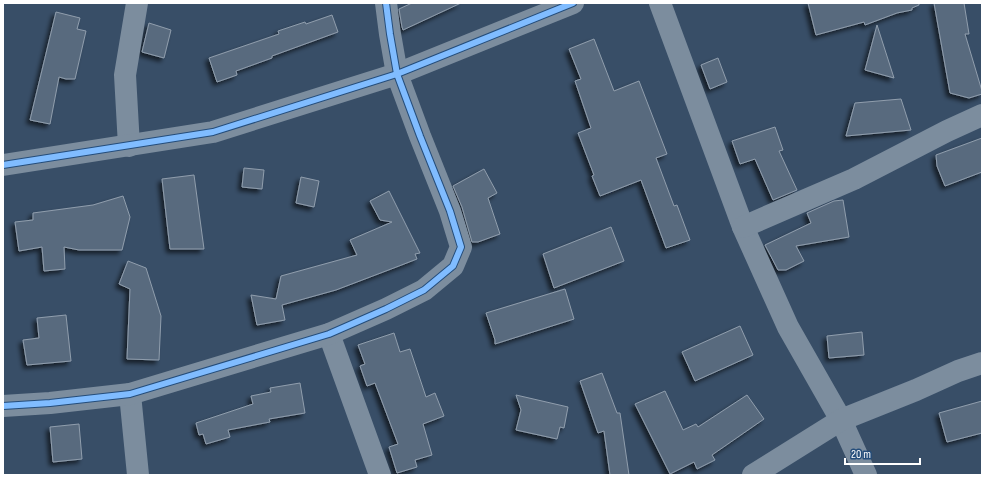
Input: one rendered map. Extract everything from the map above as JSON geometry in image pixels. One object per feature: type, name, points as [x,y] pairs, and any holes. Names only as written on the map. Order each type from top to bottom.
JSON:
[{"type":"street","points":[[130,146],[126,75],[136,3]]},
{"type":"street","points":[[3,406],[50,403],[130,394],[329,334],[386,309],[424,290],[453,266],[461,247],[450,211],[397,74],[386,3]]},
{"type":"street","points":[[3,165],[213,132],[397,74],[572,3]]},
{"type":"street","points":[[660,3],[743,227],[788,327],[841,420],[866,475]]},
{"type":"street","points":[[743,227],[854,179],[947,131],[982,115]]},
{"type":"street","points":[[329,334],[380,475]]},
{"type":"street","points":[[753,475],[841,420],[916,390],[958,371],[982,363]]},
{"type":"street","points":[[130,394],[138,475]]},
{"type":"building","points":[[412,3],[461,3],[403,30],[399,9]]},
{"type":"building","points":[[808,3],[919,3],[919,5],[912,8],[912,10],[897,13],[865,25],[864,22],[816,35]]},
{"type":"building","points":[[934,3],[964,3],[969,34],[965,34],[982,94],[969,98],[950,93]]},
{"type":"building","points":[[56,12],[80,18],[77,29],[86,31],[75,79],[59,77],[50,124],[30,120]]},
{"type":"building","points":[[332,15],[338,32],[272,56],[272,58],[236,71],[237,75],[217,82],[209,58],[279,34],[278,31],[305,22],[306,24]]},
{"type":"building","points":[[149,23],[171,30],[164,58],[142,52]]},
{"type":"building","points":[[877,25],[894,78],[865,70]]},
{"type":"building","points":[[594,39],[614,91],[639,81],[667,154],[656,158],[674,206],[677,205],[690,240],[666,248],[641,180],[600,196],[592,176],[594,175],[578,133],[591,128],[575,81],[581,79],[569,49]]},
{"type":"building","points":[[718,58],[727,82],[710,89],[701,65]]},
{"type":"building","points":[[901,99],[911,130],[846,136],[855,103]]},
{"type":"building","points":[[775,127],[783,150],[779,151],[797,190],[773,200],[755,159],[740,164],[732,141]]},
{"type":"building","points":[[982,138],[982,172],[945,186],[937,166],[936,155]]},
{"type":"building","points":[[244,168],[264,170],[262,189],[242,187]]},
{"type":"building","points":[[484,169],[497,193],[488,198],[500,234],[478,242],[472,242],[462,207],[453,186]]},
{"type":"building","points":[[194,175],[204,249],[170,249],[162,179]]},
{"type":"building","points":[[301,177],[319,181],[314,207],[296,203]]},
{"type":"building","points":[[389,191],[420,253],[415,254],[417,259],[336,290],[282,305],[285,320],[257,325],[251,295],[276,299],[281,276],[357,255],[350,240],[392,222],[380,220],[370,201]]},
{"type":"building","points":[[123,196],[130,217],[122,250],[79,250],[64,247],[65,269],[44,271],[42,247],[19,251],[15,222],[33,220],[33,213],[93,205]]},
{"type":"building","points":[[843,200],[849,237],[796,246],[804,261],[786,270],[778,270],[765,245],[811,223],[807,213],[834,201]]},
{"type":"building","points":[[611,227],[624,261],[554,288],[543,254]]},
{"type":"building","points":[[128,261],[146,268],[161,316],[159,360],[127,359],[130,289],[119,284]]},
{"type":"building","points":[[565,289],[574,319],[495,344],[486,313]]},
{"type":"building","points":[[66,315],[71,361],[27,365],[23,340],[39,338],[37,318]]},
{"type":"building","points":[[740,326],[753,355],[695,381],[682,352]]},
{"type":"building","points":[[862,332],[864,355],[829,358],[827,336]]},
{"type":"building","points":[[394,333],[400,352],[410,349],[426,397],[435,393],[444,416],[423,424],[432,455],[415,460],[417,467],[397,473],[389,447],[398,444],[375,383],[367,386],[360,366],[365,364],[358,345]]},
{"type":"building","points":[[602,373],[617,413],[620,413],[629,475],[610,475],[604,431],[598,433],[580,381]]},
{"type":"building","points":[[300,383],[305,413],[269,419],[270,422],[228,430],[230,437],[206,444],[203,434],[199,435],[196,423],[253,404],[251,396],[271,392],[270,388]]},
{"type":"building","points":[[665,391],[683,430],[696,424],[698,427],[747,395],[764,419],[712,455],[715,460],[697,469],[694,462],[670,474],[635,404]]},
{"type":"building","points":[[516,395],[568,407],[564,428],[560,427],[557,439],[516,430],[521,410]]},
{"type":"building","points":[[982,401],[982,433],[947,442],[939,413]]},
{"type":"building","points":[[79,424],[82,459],[53,462],[50,427]]},
{"type":"cycle path","points":[[3,406],[50,403],[130,394],[329,334],[386,309],[424,290],[453,266],[461,247],[450,211],[397,74],[386,3]]},
{"type":"cycle path","points":[[3,165],[213,132],[397,74],[573,3]]}]
